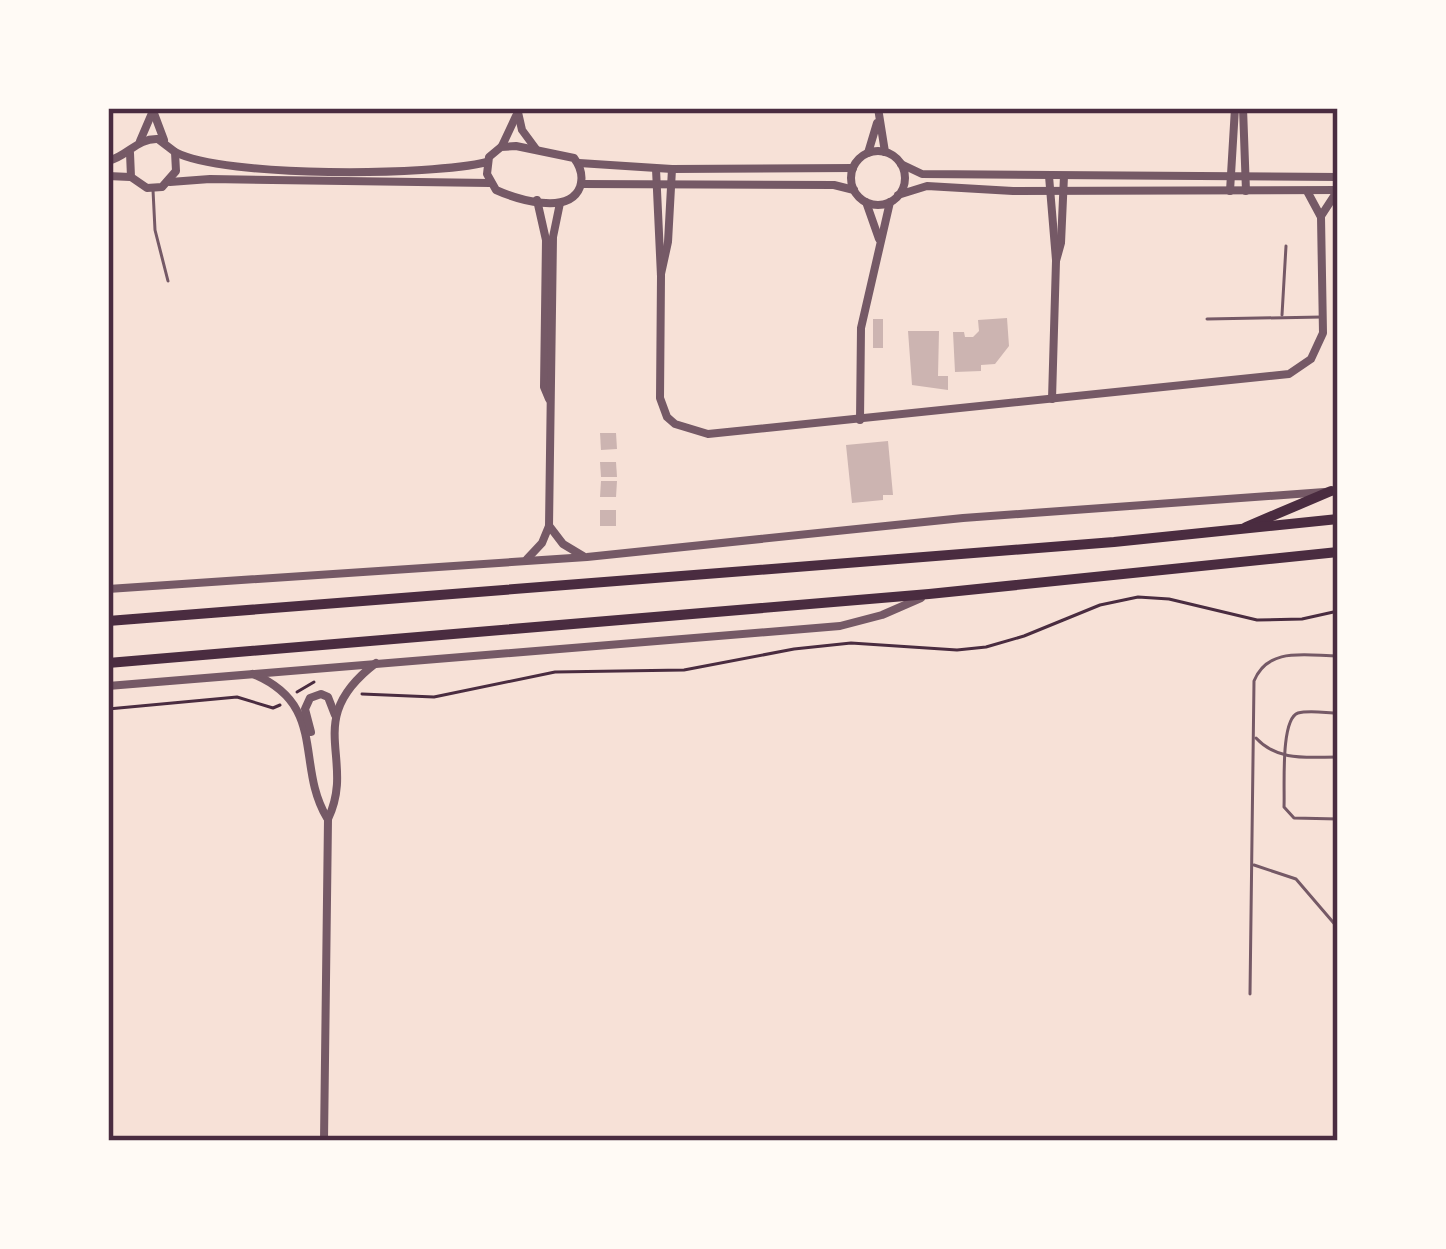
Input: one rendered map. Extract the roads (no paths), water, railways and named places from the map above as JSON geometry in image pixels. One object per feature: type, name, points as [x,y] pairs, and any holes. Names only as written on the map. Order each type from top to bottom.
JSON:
[{"type":"main road","points":[[1240,530],[1335,491]]},
{"type":"main road","points":[[108,621],[1338,519]]},
{"type":"main road","points":[[108,663],[929,595],[1338,552]]},
{"type":"street","points":[[1230,191],[1239,108]]},
{"type":"street","points":[[1239,108],[1246,191]]},
{"type":"street","points":[[153,110],[164,141],[175,152],[220,166],[310,170],[460,168],[488,162],[501,147],[517,111]]},
{"type":"street","points":[[108,161],[130,153],[140,142],[153,110]]},
{"type":"street","points":[[517,111],[536,148]]},
{"type":"street","points":[[878,112],[885,152]]},
{"type":"street","points":[[854,190],[854,168],[868,153],[878,112]]},
{"type":"street","points":[[140,142],[164,141]]},
{"type":"street","points":[[501,147],[536,148],[579,163],[656,169],[854,168]]},
{"type":"street","points":[[170,182],[178,165],[175,152]]},
{"type":"street","points":[[868,153],[885,152],[922,174],[1338,177]]},
{"type":"street","points":[[130,153],[131,177]]},
{"type":"street","points":[[488,162],[490,183],[500,193],[560,203],[573,197],[581,184],[579,163]]},
{"type":"street","points":[[860,420],[861,328],[879,241],[904,184],[901,164]]},
{"type":"street","points":[[656,169],[660,398],[667,418],[707,434],[1289,374],[1311,359],[1323,333],[1321,217],[1307,191]]},
{"type":"street","points":[[661,276],[672,169]]},
{"type":"street","points":[[108,176],[131,177],[153,188],[210,178],[490,183]]},
{"type":"street","points":[[1049,176],[1056,261]]},
{"type":"street","points":[[1052,399],[1064,176]]},
{"type":"street","points":[[581,184],[834,185],[854,190],[865,202],[879,241]]},
{"type":"street","points":[[865,202],[878,205],[927,186],[1064,191],[1338,190]]},
{"type":"street","points":[[1321,217],[1338,190]]},
{"type":"street","points":[[537,200],[549,257]]},
{"type":"street","points":[[525,560],[538,548],[549,526],[549,399],[544,387],[549,257],[560,203]]},
{"type":"street","points":[[108,589],[587,557],[962,518],[1335,491]]},
{"type":"street","points":[[549,526],[563,544],[587,557]]},
{"type":"street","points":[[108,686],[840,626],[929,595]]},
{"type":"street","points":[[335,717],[347,688],[377,662]]},
{"type":"street","points":[[249,672],[278,687],[302,718],[316,797],[328,819]]},
{"type":"street","points":[[309,740],[305,709],[310,698],[321,694],[328,698],[335,717],[335,799],[328,819],[324,1141]]},
{"type":"lane","points":[[153,188],[155,230],[169,281]]},
{"type":"lane","points":[[1282,316],[1286,246]]},
{"type":"lane","points":[[1207,319],[1323,317]]},
{"type":"lane","points":[[1250,994],[1254,681],[1264,663],[1284,656],[1338,656]]},
{"type":"lane","points":[[1338,713],[1298,713],[1286,730],[1287,813],[1294,818],[1338,819]]},
{"type":"lane","points":[[1253,733],[1271,751],[1286,757],[1338,757]]},
{"type":"lane","points":[[1253,865],[1296,878],[1338,928]]}]
